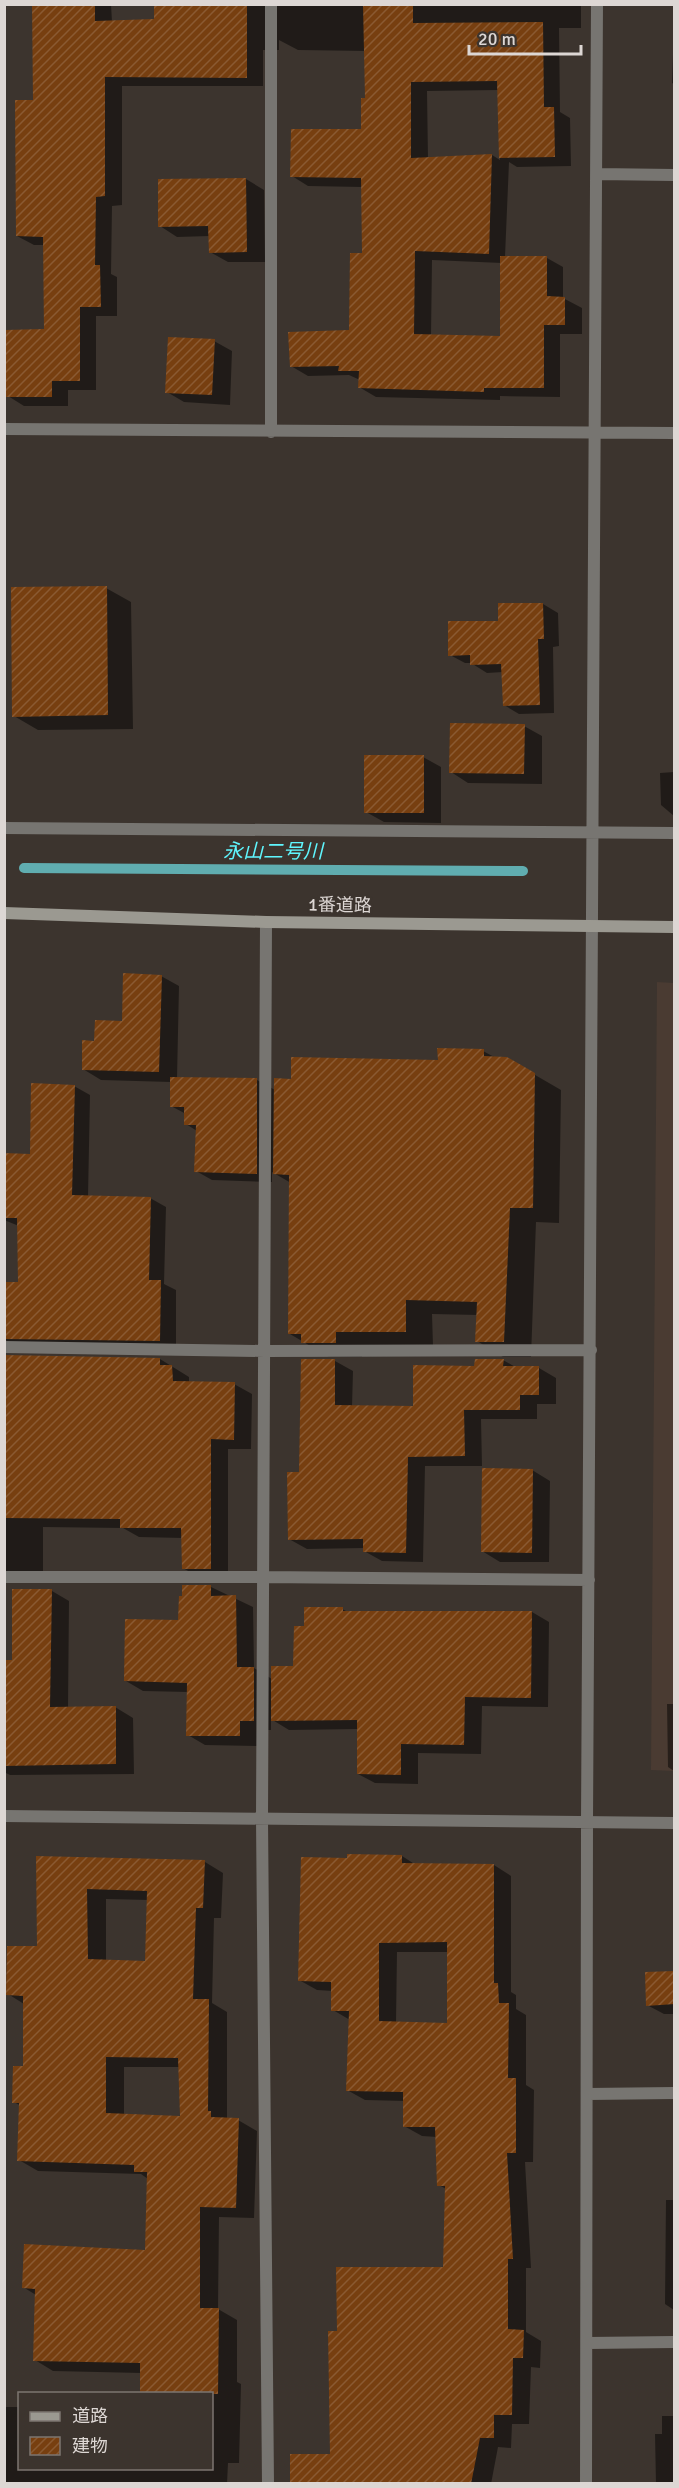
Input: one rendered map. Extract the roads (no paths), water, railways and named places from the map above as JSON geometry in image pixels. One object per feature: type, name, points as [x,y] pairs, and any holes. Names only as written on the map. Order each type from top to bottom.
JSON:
[{"type":"street","points":[[271,4],[271,432]]},
{"type":"street","points":[[586,2484],[587,1822],[597,4]]},
{"type":"street","points":[[597,174],[675,175]]},
{"type":"street","points":[[4,429],[675,433]]},
{"type":"street","points":[[4,828],[675,833]]},
{"type":"street","name":"1番道路","points":[[4,913],[266,922],[675,927]]},
{"type":"street","points":[[266,922],[262,1819],[268,2484]]},
{"type":"street","points":[[4,1347],[264,1351],[591,1350]]},
{"type":"street","points":[[4,1577],[589,1581]]},
{"type":"street","points":[[4,1816],[675,1823]]},
{"type":"street","points":[[588,2094],[675,2093]]},
{"type":"street","points":[[588,2343],[675,2342]]},
{"type":"waterway","name":"永山二号川","points":[[24,868],[523,871]]}]
